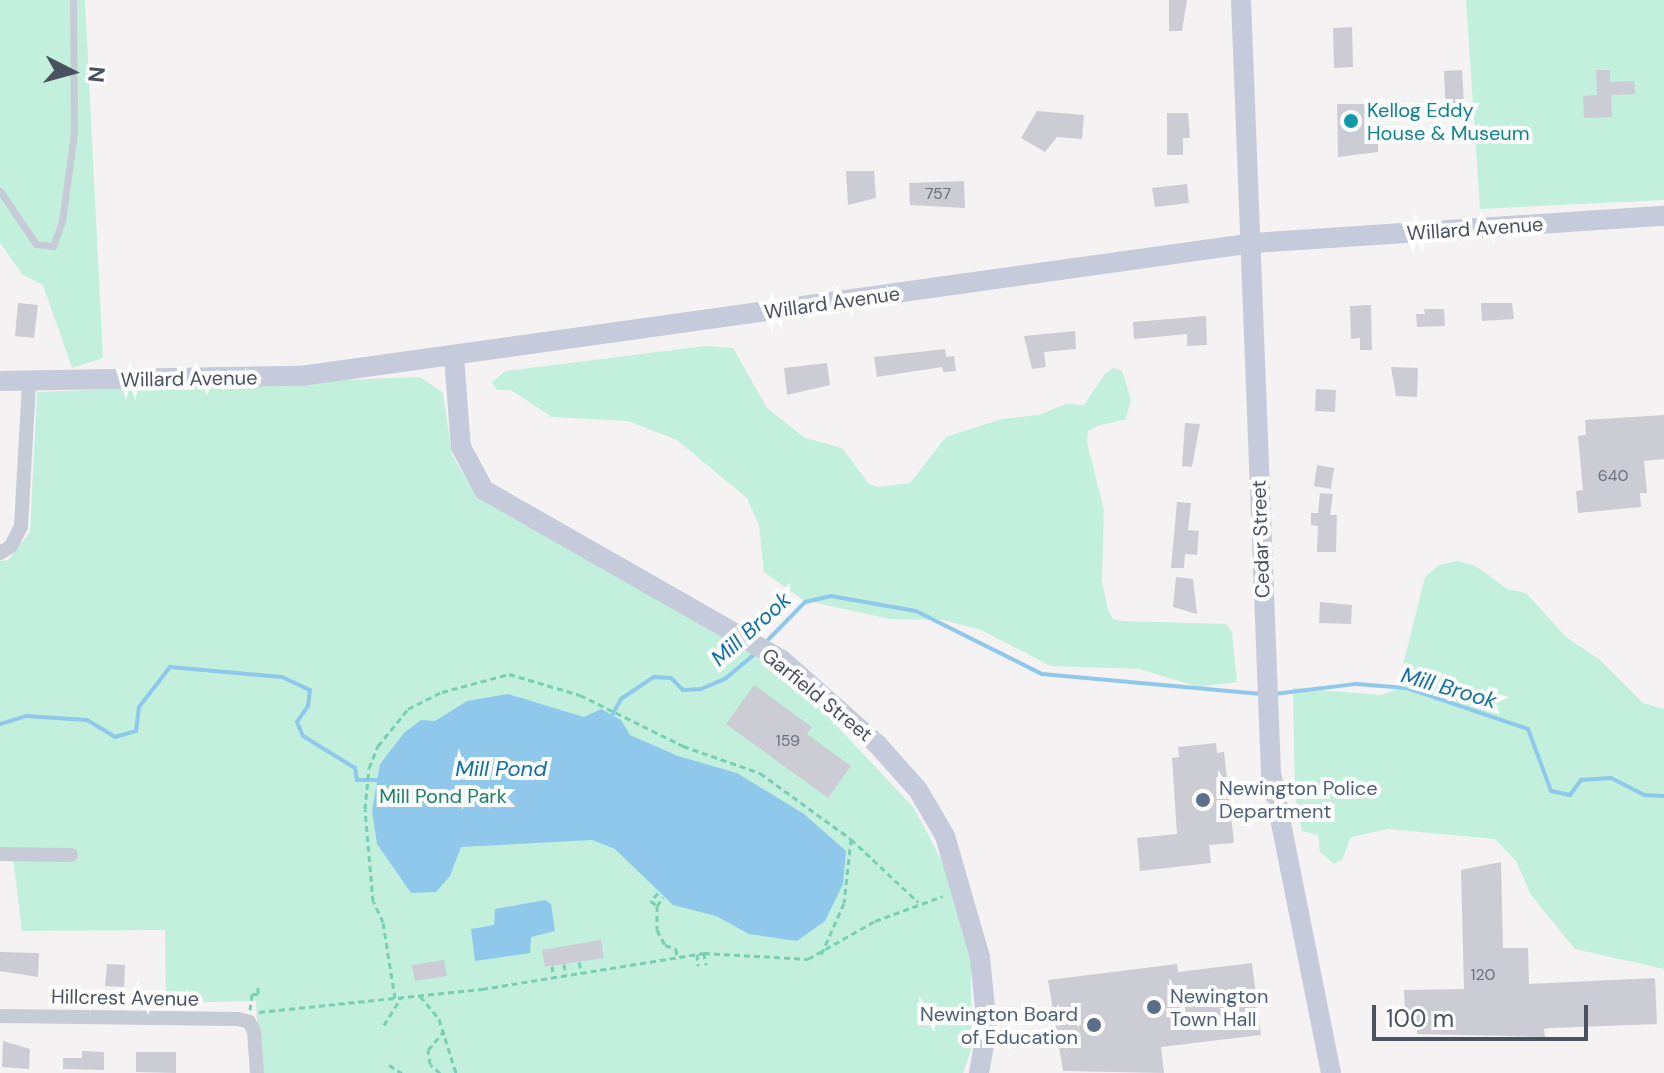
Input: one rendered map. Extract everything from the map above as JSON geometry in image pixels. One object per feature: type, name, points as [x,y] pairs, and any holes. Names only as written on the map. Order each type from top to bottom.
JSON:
[{"type":"main road","name":"Cedar Street","points":[[1241,0],[1253,243],[1271,773],[1331,1073]]},
{"type":"main road","name":"Willard Avenue","points":[[0,381],[265,378],[454,357],[1253,243],[1664,216]]},
{"type":"main road","name":"Garfield Street","points":[[454,357],[461,447],[484,490],[782,660],[903,770],[940,827],[980,957],[987,1028],[983,1072]]},
{"type":"street","points":[[6,549],[21,526],[29,382]]},
{"type":"street","points":[[0,854],[71,855]]},
{"type":"street","name":"Hillcrest Avenue","points":[[0,1016],[254,1017]]},
{"type":"street","points":[[254,1017],[257,1073]]},
{"type":"lane","points":[[0,191],[36,244],[53,246],[62,221],[74,133],[73,0]]},
{"type":"path","points":[[384,1025],[398,998],[384,926],[373,901],[366,792],[369,768],[378,746],[408,709],[485,677],[525,677],[598,704],[623,718],[760,773],[851,839],[918,902]]},
{"type":"path","points":[[821,955],[844,903],[851,839]]},
{"type":"path","points":[[657,906],[651,901],[658,893]]},
{"type":"path","points":[[254,1017],[554,979],[704,953],[786,959],[821,955],[918,902],[950,896]]},
{"type":"path","points":[[663,897],[654,917],[660,939],[676,949]]},
{"type":"path","points":[[376,927],[384,926]]},
{"type":"path","points":[[675,942],[677,957]]},
{"type":"path","points":[[704,953],[706,965]]},
{"type":"path","points":[[697,954],[698,966]]},
{"type":"path","points":[[579,962],[582,974]]},
{"type":"path","points":[[564,964],[566,977]]},
{"type":"path","points":[[552,966],[554,979]]},
{"type":"path","points":[[252,994],[258,994],[258,984]]},
{"type":"path","points":[[420,996],[444,1031],[456,1073]]},
{"type":"path","points":[[439,1073],[430,1064],[428,1050],[444,1031]]},
{"type":"path","points":[[389,1065],[402,1073]]},
{"type":"green space","points":[[0,0],[85,0],[103,358],[72,368],[43,285],[23,275],[0,243]]},
{"type":"green space","points":[[1466,0],[1664,0],[1664,200],[1480,209]]},
{"type":"green space","points":[[705,346],[733,348],[767,408],[805,438],[842,448],[869,484],[878,487],[910,483],[946,437],[1002,419],[1039,415],[1066,404],[1084,405],[1105,374],[1113,368],[1122,371],[1131,399],[1126,419],[1088,431],[1087,442],[1104,510],[1102,581],[1108,610],[1113,619],[1122,621],[1226,624],[1232,632],[1237,682],[1199,687],[1139,669],[1051,666],[981,630],[943,620],[889,619],[803,600],[764,572],[759,525],[747,498],[677,440],[628,421],[552,417],[511,390],[497,390],[492,382],[506,371]]},
{"type":"green space","name":"Mill Pond Park","points":[[420,377],[443,393],[452,455],[474,492],[759,659],[819,707],[914,808],[944,865],[971,958],[971,1050],[963,1073],[260,1073],[256,1001],[166,1003],[165,930],[22,931],[12,849],[0,848],[0,561],[8,560],[30,532],[37,392]]},
{"type":"green space","points":[[1458,561],[1476,566],[1507,589],[1526,593],[1566,637],[1600,660],[1643,703],[1664,709],[1664,969],[1575,949],[1531,895],[1516,861],[1495,839],[1388,829],[1351,837],[1342,860],[1334,864],[1320,852],[1318,835],[1302,831],[1295,798],[1293,688],[1382,695],[1397,689],[1425,577],[1439,565]]},
{"type":"water","name":"Mill Pond","points":[[508,694],[584,717],[601,709],[621,720],[630,735],[678,756],[737,773],[804,814],[846,851],[843,884],[825,921],[797,941],[749,934],[716,916],[673,905],[615,849],[592,840],[461,847],[450,876],[436,892],[411,893],[377,844],[372,811],[380,764],[404,733],[421,720],[435,721],[467,701]]},
{"type":"water","points":[[545,900],[551,904],[555,931],[531,937],[530,953],[475,961],[471,929],[494,925],[495,909]]},
{"type":"building","points":[[1169,0],[1187,0],[1182,31],[1169,31]]},
{"type":"building","points":[[1352,27],[1353,67],[1334,68],[1333,28]]},
{"type":"building","points":[[1462,70],[1465,119],[1446,120],[1444,71]]},
{"type":"building","points":[[1596,70],[1610,70],[1610,82],[1634,81],[1635,94],[1611,95],[1612,117],[1584,118],[1583,96],[1597,95]]},
{"type":"building","name":"Kellog Eddy House & Museum","points":[[1337,104],[1365,104],[1365,138],[1378,138],[1378,152],[1338,157]]},
{"type":"building","points":[[1037,111],[1084,115],[1082,139],[1057,137],[1045,152],[1021,138]]},
{"type":"building","points":[[1167,113],[1188,113],[1190,138],[1183,138],[1183,155],[1167,155]]},
{"type":"building","points":[[846,171],[874,171],[876,198],[848,205]]},
{"type":"building","points":[[964,181],[965,208],[910,205],[909,183]]},
{"type":"building","points":[[1187,184],[1189,203],[1155,207],[1152,188]]},
{"type":"building","points":[[18,303],[38,305],[34,338],[15,336]]},
{"type":"building","points":[[1481,303],[1512,303],[1514,319],[1482,321]]},
{"type":"building","points":[[1371,305],[1372,350],[1360,350],[1360,338],[1351,339],[1350,306]]},
{"type":"building","points":[[1424,309],[1444,309],[1445,326],[1417,327],[1416,314],[1425,314]]},
{"type":"building","points":[[1206,316],[1207,345],[1187,346],[1187,334],[1134,339],[1133,322]]},
{"type":"building","points":[[1075,331],[1076,349],[1044,352],[1046,367],[1032,369],[1024,336]]},
{"type":"building","points":[[945,349],[946,357],[954,356],[956,371],[943,372],[942,367],[877,377],[874,357]]},
{"type":"building","points":[[827,363],[830,385],[787,395],[784,368]]},
{"type":"building","points":[[1391,367],[1418,368],[1417,397],[1396,396]]},
{"type":"building","points":[[1316,389],[1336,390],[1335,412],[1315,411]]},
{"type":"building","points":[[1664,415],[1664,459],[1644,461],[1647,493],[1640,493],[1641,507],[1578,513],[1576,491],[1583,490],[1578,436],[1586,435],[1585,420]]},
{"type":"building","points":[[1185,423],[1200,424],[1192,467],[1182,466]]},
{"type":"building","points":[[1317,465],[1334,468],[1331,489],[1314,486]]},
{"type":"building","points":[[1320,493],[1333,494],[1330,515],[1337,515],[1336,552],[1317,552],[1318,526],[1311,525],[1311,513],[1318,513]]},
{"type":"building","points":[[1177,502],[1191,503],[1188,530],[1199,531],[1197,555],[1185,554],[1184,568],[1171,568]]},
{"type":"building","points":[[1176,577],[1193,579],[1197,614],[1173,607]]},
{"type":"building","points":[[1320,602],[1352,605],[1351,624],[1319,623]]},
{"type":"building","points":[[754,685],[812,727],[807,734],[851,766],[828,798],[726,724]]},
{"type":"building","points":[[1216,743],[1217,753],[1224,752],[1234,843],[1209,845],[1211,863],[1140,871],[1137,838],[1177,834],[1172,758],[1179,757],[1178,747]]},
{"type":"building","points":[[1501,862],[1503,948],[1528,948],[1529,984],[1655,978],[1657,1024],[1551,1028],[1544,1029],[1545,1037],[1417,1034],[1416,1013],[1405,1013],[1404,990],[1464,989],[1461,870]]},
{"type":"building","points":[[601,940],[604,958],[545,967],[542,950]]},
{"type":"building","points":[[0,952],[39,953],[38,977],[0,971]]},
{"type":"building","points":[[444,960],[447,976],[415,981],[412,965]]},
{"type":"building","name":"Newington Town Hall","points":[[1252,963],[1261,1035],[1161,1047],[1164,1073],[1063,1071],[1048,980],[1177,964],[1178,972]]},
{"type":"building","points":[[107,964],[125,965],[124,987],[105,986]]},
{"type":"building","points":[[3,1041],[30,1049],[29,1069],[2,1067]]},
{"type":"building","points":[[82,1051],[104,1052],[104,1070],[63,1069],[63,1058],[82,1058]]},
{"type":"building","points":[[136,1052],[176,1052],[176,1073],[136,1072]]},
{"type":"waterway","name":"Mill Brook","points":[[766,642],[805,602],[831,596],[916,611],[1042,674],[1261,694]]},
{"type":"waterway","name":"Mill Brook","points":[[610,719],[621,699],[654,677],[671,678],[683,690],[701,689],[725,679],[757,652]]},
{"type":"waterway","name":"Mill Brook","points":[[0,724],[26,716],[87,720],[115,737],[136,731],[139,707],[170,667],[282,677],[310,690],[308,706],[297,722],[303,736],[355,768],[357,780],[377,780]]},
{"type":"waterway","name":"Mill Brook","points":[[1274,694],[1356,684],[1407,688],[1528,729],[1551,791],[1570,795],[1581,780],[1611,778],[1644,795],[1664,796]]},
{"type":"place","name":"Kellog Eddy House & Museum","points":[[1351,121]]},
{"type":"place","name":"Newington Police Department","points":[[1203,800]]},
{"type":"place","name":"Newington Town Hall","points":[[1154,1007]]},
{"type":"place","name":"Newington Board of Education","points":[[1094,1025]]}]
